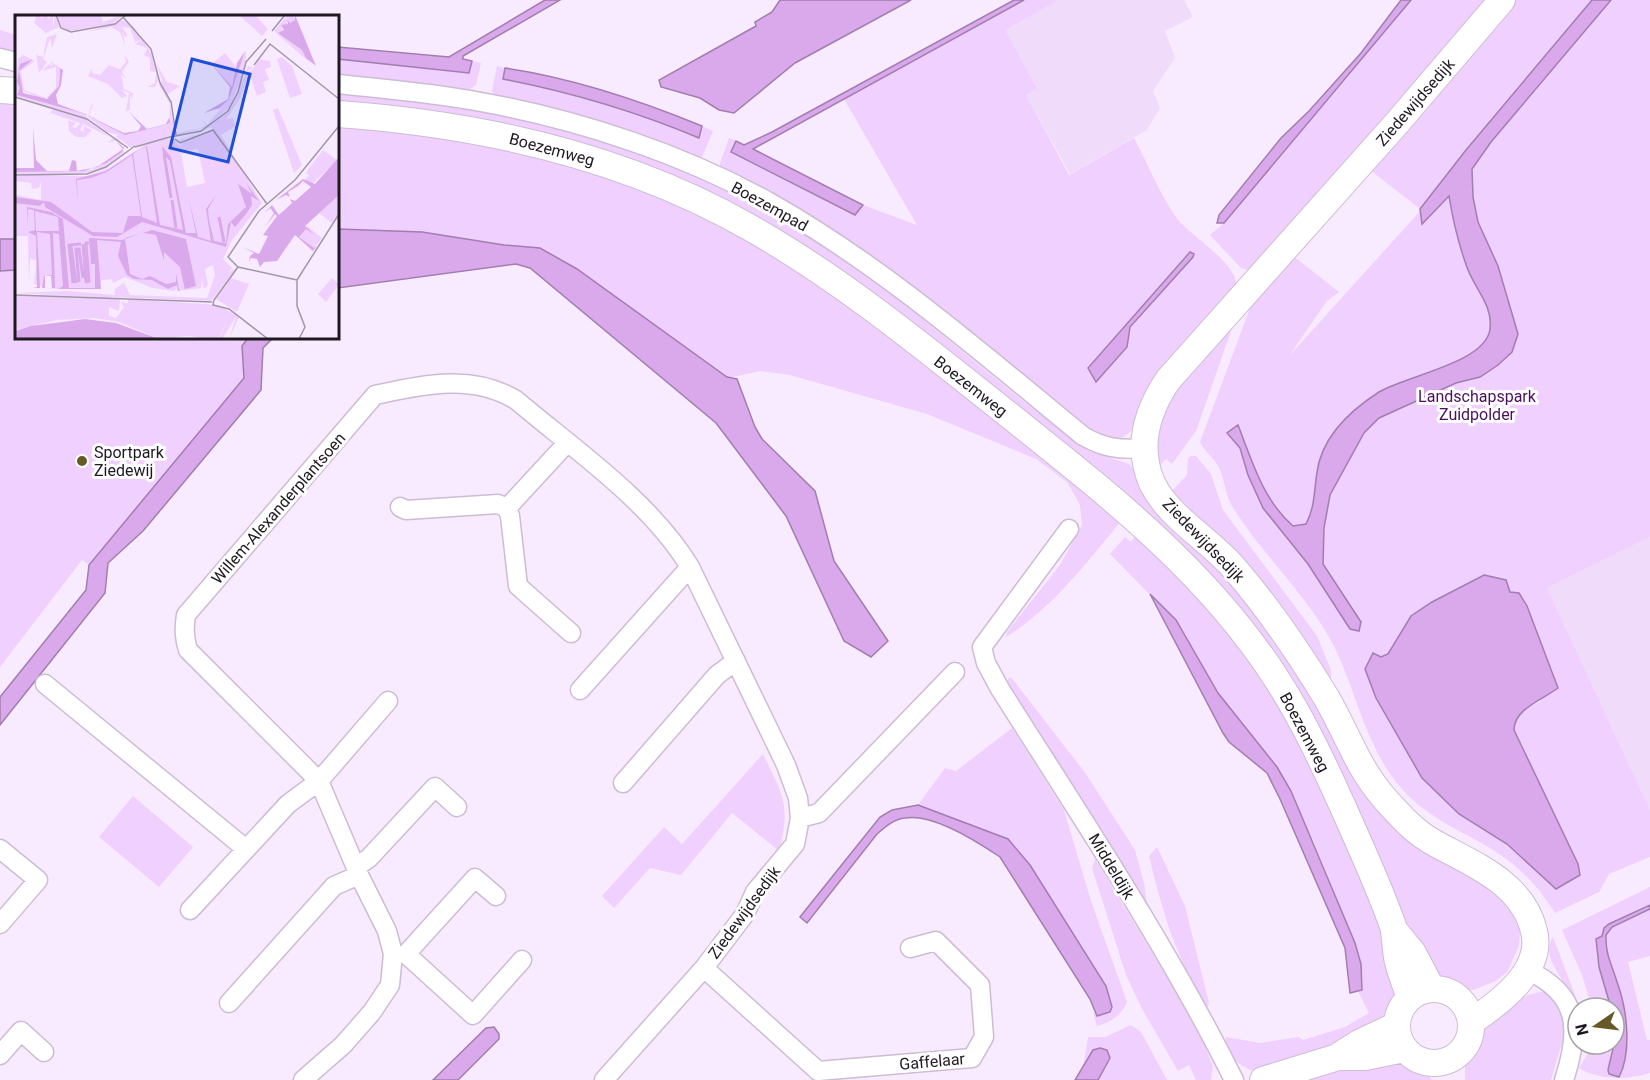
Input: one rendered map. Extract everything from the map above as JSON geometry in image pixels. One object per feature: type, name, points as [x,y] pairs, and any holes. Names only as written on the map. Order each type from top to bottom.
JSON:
[{"type":"main road","name":"Ziedewijdsedijk","points":[[1466,1012],[1499,1003],[1520,978],[1535,949],[1535,932],[1521,902],[1487,870],[1429,840],[1375,791],[1358,765],[1326,698],[1271,617],[1233,567],[1164,501],[1152,483],[1144,448],[1146,421],[1154,402],[1168,380],[1397,123],[1502,0]]},
{"type":"main road","points":[[0,90],[15,91]]},
{"type":"main road","name":"Boezemweg","points":[[339,114],[467,129],[534,143],[601,162],[674,190],[747,226],[828,276],[888,320],[1102,489],[1162,542],[1223,606],[1276,678],[1321,758],[1394,930],[1413,953],[1421,993]]},
{"type":"main road","points":[[1443,990],[1466,1012],[1470,1036],[1447,1070],[1412,1057],[1401,1037],[1398,1015],[1421,993],[1443,990]]},
{"type":"main road","points":[[1263,1080],[1338,1057],[1365,1057],[1401,1037]]},
{"type":"street","points":[[0,58],[15,62]]},
{"type":"street","name":"Boezempad","points":[[339,84],[481,102],[550,117],[640,145],[709,173],[770,202],[827,237],[949,327],[1083,436],[1101,446],[1116,450],[1144,448]]},
{"type":"street","name":"Willem-Alexanderplantsoen","points":[[303,1080],[343,1045],[372,1012],[390,985],[400,954],[357,871],[318,781],[188,650],[184,638],[186,615],[375,396],[415,387],[458,382],[500,390],[516,400],[650,514],[675,541],[736,660],[786,765],[798,798],[800,819]]},
{"type":"street","points":[[507,508],[567,443]]},
{"type":"street","points":[[400,507],[406,510],[498,504],[507,508],[510,516],[518,586],[571,633]]},
{"type":"street","name":"Middeldijk","points":[[1069,530],[982,646],[984,657],[1000,689],[1099,843],[1208,1029],[1234,1080]]},
{"type":"street","points":[[580,690],[690,567]]},
{"type":"street","points":[[623,783],[717,675],[736,660]]},
{"type":"street","points":[[800,819],[819,813],[955,672]]},
{"type":"street","points":[[45,684],[246,849]]},
{"type":"street","points":[[190,910],[288,804],[318,781],[388,701]]},
{"type":"street","points":[[229,1003],[334,886],[357,871],[435,787],[457,807]]},
{"type":"street","name":"Ziedewijdsedijk","points":[[604,1080],[704,968],[745,914],[755,892],[795,844],[800,819]]},
{"type":"street","points":[[0,849],[38,880],[0,924]]},
{"type":"street","points":[[496,896],[475,878],[400,954],[473,1015],[522,960]]},
{"type":"street","name":"Gaffelaar","points":[[704,968],[818,1071],[832,1075],[972,1058],[984,1037],[980,985],[936,941],[910,948]]},
{"type":"street","points":[[1520,978],[1554,985],[1570,1008],[1573,1025],[1570,1079]]},
{"type":"street","points":[[0,1055],[21,1031],[44,1052]]},
{"type":"shaded area","points":[[545,0],[560,0],[463,56],[463,59],[472,61],[469,73],[339,59],[339,47],[449,57]]},
{"type":"shaded area","points":[[780,0],[911,0],[795,63],[734,113],[719,110],[700,98],[661,87],[659,80],[756,26],[755,22],[772,12]]},
{"type":"shaded area","points":[[1014,0],[1024,0],[753,149],[863,205],[855,215],[731,152],[736,141],[744,145],[772,132]]},
{"type":"shaded area","points":[[1059,0],[1184,0],[1193,17],[1165,31],[1175,58],[1153,91],[1160,108],[1147,130],[1070,174],[1026,95],[1036,89],[1004,30]]},
{"type":"shaded area","points":[[1401,0],[1411,0],[1224,223],[1217,223],[1219,215],[1281,138],[1309,111],[1361,53]]},
{"type":"shaded area","points":[[1592,0],[1611,0],[1491,142],[1472,169],[1473,197],[1478,222],[1498,266],[1518,334],[1512,352],[1480,377],[1456,383],[1379,418],[1364,433],[1330,495],[1324,528],[1323,564],[1361,622],[1359,631],[1350,629],[1308,564],[1263,508],[1248,475],[1240,448],[1227,433],[1238,425],[1254,466],[1274,504],[1293,526],[1306,524],[1313,505],[1320,459],[1339,425],[1379,392],[1460,360],[1475,351],[1485,341],[1490,329],[1489,313],[1465,261],[1449,196],[1422,224],[1420,209],[1466,150]]},
{"type":"shaded area","points":[[505,68],[581,84],[654,107],[702,126],[699,138],[602,103],[503,79]]},
{"type":"shaded area","points":[[339,229],[422,232],[504,245],[540,248],[577,269],[727,377],[737,379],[755,427],[762,439],[815,491],[834,561],[888,641],[871,657],[844,641],[786,516],[716,423],[530,268],[516,264],[339,288]]},
{"type":"shaded area","points":[[0,239],[15,239],[15,270],[0,271]]},
{"type":"shaded area","points":[[1190,252],[1194,254],[1193,257],[1130,327],[1127,347],[1096,382],[1088,368]]},
{"type":"shaded area","points":[[247,339],[272,339],[263,348],[261,390],[143,531],[108,563],[105,593],[0,725],[0,697],[86,590],[89,565],[244,378],[242,346]]},
{"type":"shaded area","points":[[1650,537],[1650,810],[1547,588]]},
{"type":"shaded area","points":[[1484,575],[1506,580],[1510,592],[1519,593],[1527,606],[1558,688],[1524,711],[1515,723],[1514,730],[1578,864],[1580,875],[1556,889],[1507,844],[1459,814],[1422,778],[1376,698],[1365,669],[1373,653],[1381,657],[1388,654],[1411,616],[1432,602]]},
{"type":"shaded area","points":[[1150,594],[1176,620],[1218,693],[1277,767],[1291,791],[1355,943],[1361,964],[1362,990],[1350,993],[1345,948],[1267,773],[1229,742],[1223,733]]},
{"type":"shaded area","points":[[918,805],[1008,839],[1030,865],[1106,986],[1112,1007],[1110,1012],[1097,1016],[1090,999],[1000,857],[954,830],[928,820],[905,818],[886,826],[877,834],[807,923],[800,917],[880,817],[892,810]]},
{"type":"shaded area","points":[[1650,905],[1650,909],[1612,927],[1606,935],[1608,955],[1621,996],[1607,996],[1599,967],[1596,939],[1602,936],[1604,928]]},
{"type":"shaded area","points":[[1626,1019],[1627,1031],[1626,1056]]},
{"type":"shaded area","points":[[494,1027],[499,1034],[499,1039],[458,1080],[433,1080],[486,1028]]},
{"type":"shaded area","points":[[1100,1048],[1107,1050],[1110,1058],[1098,1080],[1075,1080],[1093,1050]]},
{"type":"shaded area","points":[[1611,1056],[1626,1056],[1619,1077],[1609,1074]]},
{"type":"green space","points":[[1024,0],[1059,0],[1005,30],[1037,89],[1026,95],[1069,175],[1134,138],[1173,213],[1186,228],[1222,259],[1235,277],[1237,286],[1135,428],[1119,440],[1103,441],[720,170],[720,163],[729,138],[736,141],[731,152],[855,215],[863,205],[917,225],[844,99]],"holes":[[[1188,253],[1193,257],[1130,327],[1127,347],[1106,372],[1090,372],[1088,368]]]},
{"type":"green space","points":[[1411,0],[1489,0],[1479,18],[1249,270],[1241,268],[1210,235],[1224,223]]},
{"type":"green space","points":[[1515,0],[1592,0],[1466,150],[1420,209],[1370,170]]},
{"type":"green space","name":"Landschapspark Zuidpolder","points":[[1611,0],[1650,0],[1650,537],[1547,588],[1650,810],[1650,857],[1609,874],[1599,892],[1555,913],[1543,895],[1514,865],[1424,810],[1402,789],[1379,756],[1342,664],[1323,627],[1232,506],[1220,469],[1200,442],[1250,308],[1292,255],[1339,292],[1327,301],[1289,356]],"holes":[[[1507,584],[1541,701],[1519,715],[1514,730],[1578,864],[1580,876],[1547,882],[1507,844],[1459,814],[1422,778],[1376,698],[1366,669],[1371,662],[1388,654],[1400,636]]]},
{"type":"green space","points":[[0,30],[15,35],[15,54],[0,48]]},
{"type":"green space","points":[[339,59],[469,73],[472,61],[481,63],[476,85],[466,92],[339,78]]},
{"type":"green space","points":[[497,66],[505,68],[503,79],[602,104],[650,119],[698,138],[702,126],[713,131],[700,162],[494,96],[492,90]]},
{"type":"green space","points":[[339,93],[453,106],[521,118],[610,144],[696,177],[738,197],[818,243],[887,291],[1030,407],[1089,451],[1129,464],[1242,596],[1284,651],[1315,700],[1355,776],[1490,886],[1510,908],[1520,931],[1519,945],[1508,971],[1496,981],[1473,990],[1461,989],[1436,978],[1191,556],[701,191],[339,104]]},
{"type":"green space","points":[[0,103],[15,104],[15,239],[0,239]]},
{"type":"green space","points":[[339,126],[468,141],[553,159],[636,186],[737,233],[853,306],[908,347],[1122,520],[1054,598],[1006,637],[1007,632],[1060,565],[1082,525],[1080,505],[1067,482],[1036,459],[927,414],[790,375],[761,371],[727,378],[577,269],[540,248],[504,245],[422,232],[339,229]]},
{"type":"green space","name":"Sportpark Ziedewij","points":[[15,270],[15,339],[247,339],[242,346],[244,378],[89,565],[82,560],[0,667],[0,271]]},
{"type":"green space","points":[[1236,317],[1196,431],[1172,464],[1166,459],[1159,466],[1158,444],[1161,423],[1169,403],[1192,367]]},
{"type":"green space","points":[[1196,456],[1211,474],[1223,510],[1317,636],[1331,670],[1331,689],[1171,492],[1187,475],[1188,458]]},
{"type":"green space","points":[[1137,533],[1228,630],[1269,687],[1305,752],[1384,933],[1398,999],[1389,1015],[1327,1049],[1262,1070],[1253,1071],[1233,1058],[1225,1043],[1226,1037],[1260,1043],[1299,1037],[1303,1040],[1345,1027],[1369,1013],[1358,991],[1361,990],[1355,943],[1316,847],[1277,767],[1218,693],[1160,605],[1110,554],[1125,537],[1131,542]]},
{"type":"green space","points":[[1011,677],[1086,774],[1135,850],[1147,904],[1143,904],[1008,689],[1008,679]]},
{"type":"green space","points":[[1012,728],[1064,810],[1091,901],[1127,1002],[1122,1011],[1107,1023],[1097,1026],[1093,1012],[1097,1016],[1106,986],[1030,865],[1008,839],[918,805],[945,768],[956,771]]},
{"type":"green space","points":[[763,754],[783,801],[783,835],[779,851],[732,813],[681,875],[650,868],[614,908],[602,896],[664,827],[682,844]]},
{"type":"green space","points":[[133,796],[193,847],[159,887],[99,837]]},
{"type":"green space","points":[[1157,847],[1185,906],[1209,1003],[1207,1008],[1187,972],[1165,916],[1149,856]]},
{"type":"green space","points":[[1095,859],[1196,1024],[1213,1066],[1211,1080],[1196,1080],[1189,1065],[1178,1071],[1141,1007],[1126,975],[1092,868]]},
{"type":"green space","points":[[1650,887],[1650,905],[1610,926],[1598,943],[1599,967],[1608,996],[1588,996],[1582,975],[1562,930]]},
{"type":"green space","points":[[1650,909],[1650,956],[1628,962],[1647,1040],[1650,1040],[1650,1073],[1633,1077],[1604,1077],[1579,1068],[1586,1056],[1610,1056],[1609,1065],[1622,1071],[1624,1056],[1626,1056],[1626,996],[1622,996],[1606,956],[1606,935],[1612,927]]},
{"type":"green space","points":[[1553,937],[1575,996],[1572,996],[1553,964],[1550,946]]},
{"type":"green space","points":[[1548,990],[1566,1015],[1566,1029],[1551,1080],[1465,1080],[1465,1066],[1483,1029],[1507,1007],[1528,995]]},
{"type":"green space","points":[[1131,1025],[1141,1032],[1167,1080],[1098,1080],[1101,1074],[1093,1050],[1083,1069],[1088,1037],[1105,1037]]},
{"type":"green space","points":[[1394,1058],[1422,1066],[1432,1080],[1300,1080]]},
{"type":"place","name":"Sportpark Ziedewij","points":[[82,461]]}]
